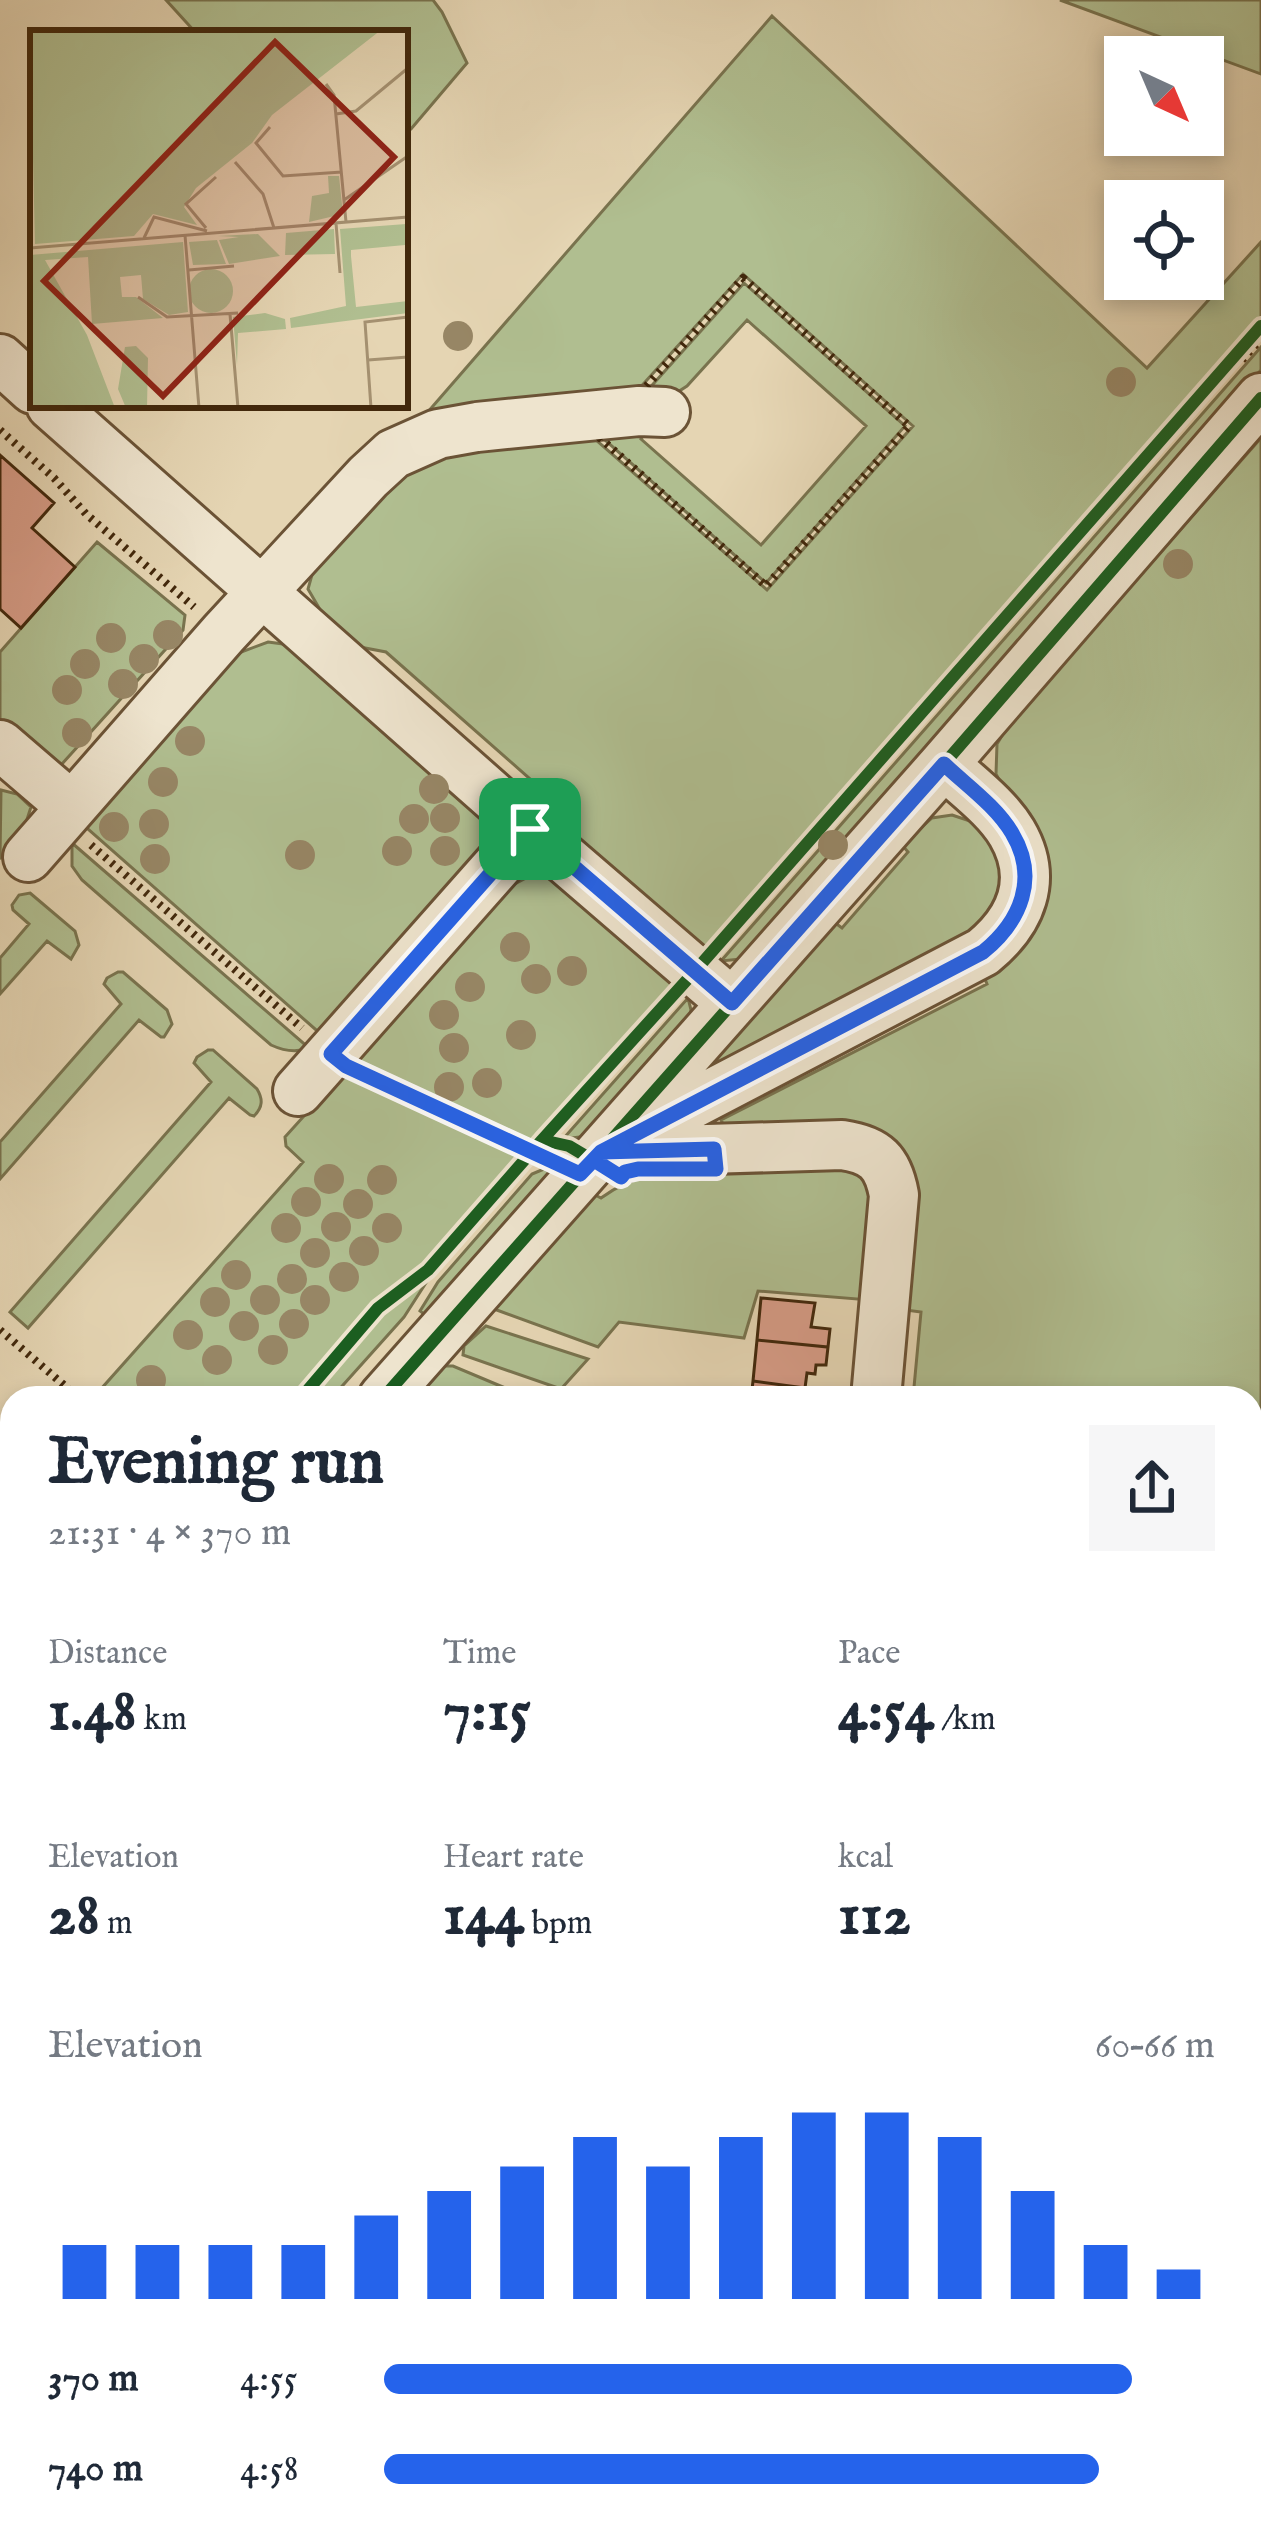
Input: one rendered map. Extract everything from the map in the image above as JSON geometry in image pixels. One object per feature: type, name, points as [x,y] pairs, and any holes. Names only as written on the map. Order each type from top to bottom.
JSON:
[{"type":"street","points":[[0,359],[30,386]]},
{"type":"street","points":[[394,1386],[944,764],[1245,380]]},
{"type":"street","points":[[54,408],[732,1003]]},
{"type":"street","points":[[28,857],[224,633],[393,454],[438,434],[476,427],[644,412]]},
{"type":"street","points":[[0,745],[66,812]]},
{"type":"street","points":[[592,1162],[983,952],[1004,935],[1021,905],[1023,857],[1011,831],[944,764]]},
{"type":"street","points":[[298,1091],[530,829]]},
{"type":"street","points":[[592,1162],[842,1145],[862,1148],[881,1161],[894,1195],[877,1386]]},
{"type":"path","points":[[743,278],[909,426],[766,586],[600,438],[644,412],[743,278]]},
{"type":"path","points":[[1245,380],[1261,326]]},
{"type":"path","points":[[0,430],[86,514],[224,633]]},
{"type":"path","points":[[66,812],[346,1066],[531,1152],[592,1162]]},
{"type":"path","points":[[516,1169],[542,1140],[569,1146],[592,1162]]},
{"type":"path","points":[[0,1330],[65,1386]]},
{"type":"green space","points":[[166,0],[433,0],[467,63],[408,129],[408,30],[193,30]]},
{"type":"green space","points":[[1060,0],[1261,0],[1261,74],[1224,60],[1224,36],[1158,36]]},
{"type":"green space","points":[[772,16],[1147,368],[1209,300],[1224,300],[1224,283],[1261,242],[1261,319],[705,952],[535,802],[537,785],[386,652],[360,647],[322,613],[308,589],[315,564],[395,473],[430,452],[595,439],[767,590],[913,426],[743,274],[626,403],[413,429]]},
{"type":"green space","points":[[744,283],[905,426],[766,583],[604,439],[615,426],[636,430],[761,545],[866,426],[747,320],[687,386],[673,395],[637,402]]},
{"type":"green space","points":[[1261,347],[1261,370],[750,952],[741,959],[721,961]]},
{"type":"green space","points":[[1261,438],[1261,1386],[914,1386],[921,1312],[898,1309],[909,1180],[725,1128],[721,1120],[987,984],[983,974],[1015,810],[996,774],[997,744],[1009,724]]},
{"type":"green space","points":[[97,542],[185,615],[183,630],[61,765],[36,753],[0,721],[0,652]]},
{"type":"green space","points":[[268,642],[295,650],[480,815],[486,829],[484,846],[323,1036],[81,823],[236,654]]},
{"type":"green space","points":[[1,790],[17,794],[31,807],[23,832],[0,858]]},
{"type":"green space","points":[[952,815],[976,823],[993,841],[1005,888],[989,924],[700,1074],[834,922],[842,928],[908,852],[902,845],[932,818]]},
{"type":"green space","points":[[72,843],[309,1048],[290,1051],[271,1045],[82,880],[72,866]]},
{"type":"green space","points":[[526,878],[558,883],[675,984],[530,1145],[354,1060],[511,886]]},
{"type":"green space","points":[[30,893],[75,931],[79,945],[71,959],[47,941],[0,994],[0,958],[29,924],[12,905],[19,895]]},
{"type":"green space","points":[[118,972],[167,1010],[172,1024],[161,1037],[139,1020],[0,1179],[0,1142],[121,1004],[104,984]]},
{"type":"green space","points":[[688,998],[688,1021],[588,1136],[563,1139]]},
{"type":"green space","points":[[208,1050],[257,1089],[259,1109],[250,1115],[229,1098],[28,1328],[10,1312],[211,1082],[194,1063]]},
{"type":"green space","points":[[341,1075],[519,1155],[411,1278],[363,1315],[302,1386],[104,1386],[303,1162],[286,1146],[285,1137]]},
{"type":"green space","points":[[845,1160],[873,1174],[869,1300],[758,1291],[744,1338],[619,1322],[598,1347],[494,1309],[595,1195],[601,1198],[645,1177],[722,1175],[723,1166]]},
{"type":"green space","points":[[544,1169],[554,1174],[429,1318],[420,1311],[438,1282],[532,1174]]},
{"type":"green space","points":[[431,1275],[404,1317],[342,1386],[317,1386],[380,1313]]},
{"type":"green space","points":[[486,1326],[588,1359],[564,1386],[552,1386],[463,1355],[464,1346]]},
{"type":"green space","points":[[442,1366],[453,1366],[500,1386],[425,1386]]},
{"type":"building","points":[[0,455],[54,503],[32,528],[75,567],[21,628],[0,609]]},
{"type":"building","points":[[761,1298],[815,1303],[811,1327],[830,1329],[828,1347],[757,1340]]},
{"type":"building","points":[[757,1340],[828,1347],[826,1365],[816,1365],[815,1374],[807,1373],[805,1386],[753,1381]]},
{"type":"building","points":[[753,1381],[790,1386],[752,1386]]},
{"type":"cycle path","points":[[542,1140],[1261,326]]},
{"type":"cycle path","points":[[394,1386],[1261,398]]},
{"type":"cycle path","points":[[311,1386],[378,1308],[428,1270],[542,1140],[569,1146],[621,1177]]},
{"type":"route","points":[[530,829],[331,1054],[346,1066],[580,1174],[601,1152],[714,1149],[716,1169],[638,1169],[621,1177],[594,1160],[601,1152],[983,952],[1004,935],[1021,905],[1025,881],[1023,857],[1011,831],[944,764],[732,1003],[530,829]]}]
